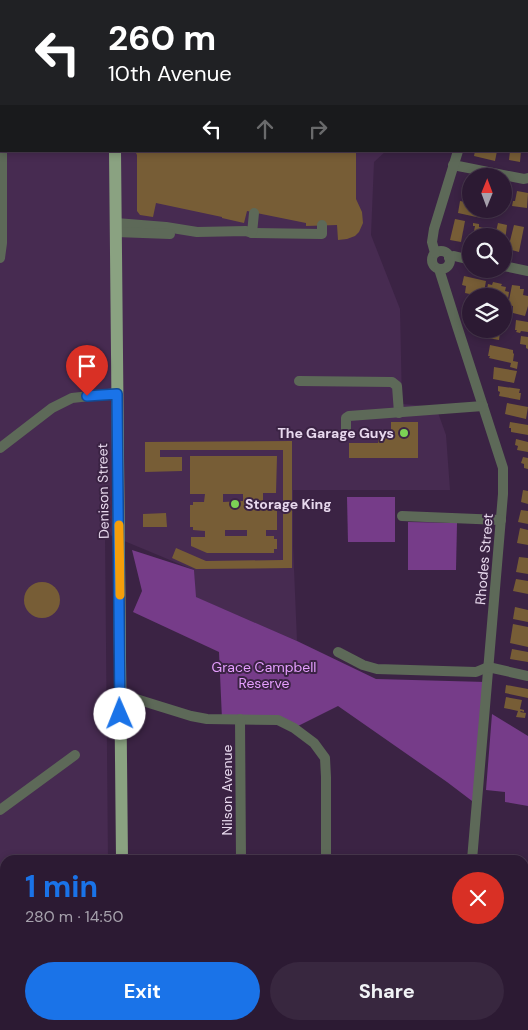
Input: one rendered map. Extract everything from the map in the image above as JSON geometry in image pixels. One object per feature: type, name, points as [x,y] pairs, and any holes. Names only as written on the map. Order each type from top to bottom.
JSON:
[{"type":"main road","name":"Denison Street","points":[[115,152],[122,855]]},
{"type":"street","points":[[0,258],[2,243],[2,152]]},
{"type":"street","points":[[435,253],[433,236],[458,152]]},
{"type":"street","points":[[454,165],[524,179],[528,178]]},
{"type":"street","points":[[252,234],[254,212]]},
{"type":"street","points":[[116,228],[167,233],[193,238],[244,238],[252,234],[322,234],[322,226]]},
{"type":"street","points":[[442,251],[447,253],[450,258],[448,266],[440,270],[434,267],[431,261],[435,253],[442,251]]},
{"type":"street","points":[[450,258],[454,256],[462,258]]},
{"type":"street","points":[[512,268],[528,271]]},
{"type":"street","name":"Rhodes Street","points":[[440,270],[456,326],[503,468],[501,520],[472,855]]},
{"type":"street","points":[[299,381],[392,382],[397,386],[400,413]]},
{"type":"street","points":[[0,448],[52,408],[72,398],[117,394]]},
{"type":"street","points":[[346,434],[347,417],[483,406]]},
{"type":"street","points":[[402,516],[501,520]]},
{"type":"street","points":[[338,652],[364,665],[377,668],[476,672],[488,667],[528,676]]},
{"type":"street","points":[[120,694],[191,716],[207,719],[278,720],[294,728],[314,743],[325,758],[326,855]]},
{"type":"street","name":"Nilson Avenue","points":[[240,719],[242,855]]},
{"type":"street","points":[[0,810],[75,755]]},
{"type":"shaded area","points":[[0,152],[385,152],[374,162],[371,235],[400,309],[402,404],[436,407],[446,435],[450,490],[293,490],[297,641],[195,597],[194,570],[105,533],[108,855],[0,855]]},
{"type":"green space","points":[[347,497],[395,497],[395,542],[348,542]]},
{"type":"green space","points":[[408,522],[457,523],[456,570],[408,570]]},
{"type":"green space","name":"Grace Campbell Reserve","points":[[132,550],[194,570],[196,597],[297,641],[376,679],[486,682],[476,804],[338,706],[294,728],[278,720],[222,719],[219,652],[133,612],[142,591]]},
{"type":"green space","points":[[492,714],[528,736],[528,806],[505,802],[505,792],[486,790]]},
{"type":"building","points":[[136,152],[356,152],[356,199],[362,212],[363,223],[355,236],[338,240],[337,225],[306,226],[306,223],[247,211],[244,223],[156,203],[153,217],[140,215],[137,211]]},
{"type":"building","points":[[475,152],[497,152],[495,161],[474,156]]},
{"type":"building","points":[[510,152],[521,152],[520,162],[509,160]]},
{"type":"building","points":[[517,191],[528,193],[527,208],[512,206],[513,201],[515,201]]},
{"type":"building","points":[[460,201],[462,201],[462,214],[458,213]]},
{"type":"building","points":[[455,219],[465,221],[464,228],[462,228],[461,242],[450,240]]},
{"type":"building","points":[[473,223],[479,224],[479,227],[484,228],[475,228],[475,226],[473,226]]},
{"type":"building","points":[[498,223],[507,225],[507,228],[497,228]]},
{"type":"building","points":[[514,225],[524,227],[519,252],[512,250]]},
{"type":"building","points":[[464,278],[486,281],[485,288],[466,288],[466,286],[462,285]]},
{"type":"building","points":[[493,282],[506,287],[487,288],[488,284],[492,285]]},
{"type":"building","points":[[512,285],[520,286],[520,289],[524,289],[523,295],[528,296],[525,316],[513,313]]},
{"type":"building","points":[[516,320],[528,322],[528,332],[516,332]]},
{"type":"building","points":[[521,336],[528,337],[528,349],[526,345],[520,344]]},
{"type":"building","points":[[490,345],[513,350],[513,361],[518,362],[517,369],[510,367],[511,363],[489,358]]},
{"type":"building","points":[[494,367],[517,371],[514,383],[493,379]]},
{"type":"building","points":[[498,386],[520,389],[520,400],[499,396]]},
{"type":"building","points":[[507,403],[528,407],[526,419],[505,414]]},
{"type":"building","points":[[391,422],[418,422],[418,458],[349,458],[349,443],[378,443],[378,437],[391,437]]},
{"type":"building","points":[[510,422],[528,425],[528,435],[511,432],[511,428],[509,428]]},
{"type":"building","points":[[516,439],[528,442],[528,452],[517,450],[518,446],[515,445]]},
{"type":"building","name":"Storage King","points":[[292,441],[292,568],[196,569],[172,558],[176,548],[206,561],[283,560],[283,450],[160,450],[160,457],[182,457],[182,471],[145,472],[145,442]]},
{"type":"building","name":"Storage King","points":[[190,456],[277,456],[276,493],[263,493],[263,501],[277,501],[277,530],[266,530],[266,536],[274,536],[274,539],[277,539],[277,549],[274,549],[274,553],[207,553],[191,546],[191,537],[205,537],[205,531],[193,530],[193,527],[190,527],[190,505],[193,505],[193,502],[204,502],[205,494],[190,494]],"holes":[[[223,494],[243,494],[243,501],[223,502]],[[225,530],[247,530],[247,536],[225,536]]]},
{"type":"building","points":[[523,457],[528,458],[528,469],[524,468],[524,464],[521,463]]},
{"type":"building","points":[[523,490],[528,491],[528,504],[521,502]]},
{"type":"building","points":[[521,510],[528,511],[528,524],[518,522]]},
{"type":"building","points":[[166,513],[167,527],[143,527],[143,514]]},
{"type":"building","points":[[520,528],[528,530],[528,545],[517,543]]},
{"type":"building","points":[[519,557],[528,558],[528,574],[516,572]]},
{"type":"building","points":[[516,579],[528,581],[528,594],[513,591]]},
{"type":"building","points":[[42,582],[55,587],[60,600],[55,613],[42,618],[29,613],[24,600],[29,587]]},
{"type":"building","points":[[515,607],[528,610],[528,622],[513,619]]},
{"type":"building","points":[[513,624],[528,627],[528,647],[510,643]]},
{"type":"building","points":[[512,649],[528,652],[528,662],[510,659]]},
{"type":"building","points":[[506,685],[528,689],[528,698],[505,693]]},
{"type":"building","points":[[506,697],[522,700],[520,709],[524,710],[524,712],[520,712],[526,713],[525,718],[516,717],[518,711],[504,708]]},
{"type":"slow traffic","points":[[119,525],[120,595]]},
{"type":"place","name":"The Garage Guys","points":[[404,433]]},
{"type":"place","name":"Storage King","points":[[235,504]]},
{"type":"route","points":[[87,396],[117,394],[120,714]]}]
